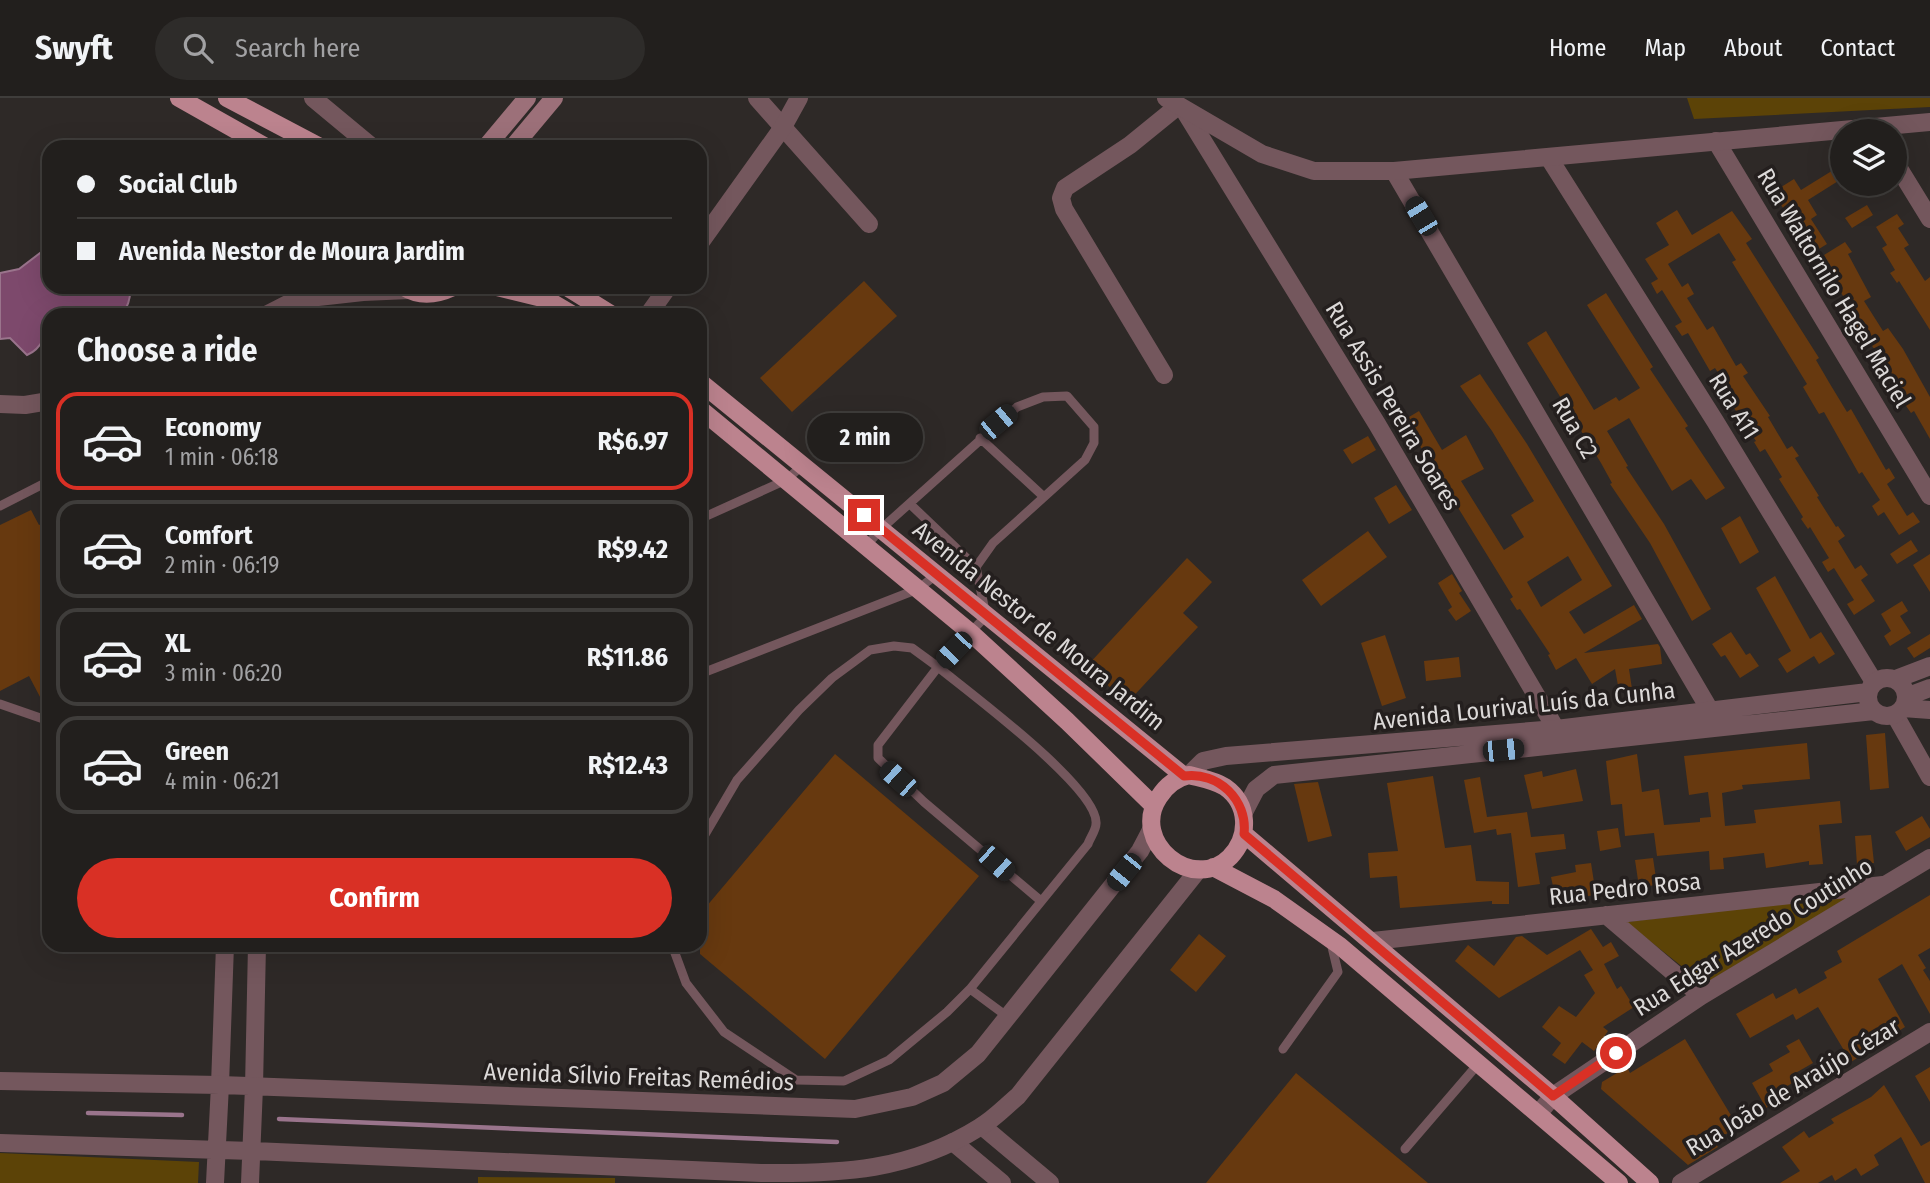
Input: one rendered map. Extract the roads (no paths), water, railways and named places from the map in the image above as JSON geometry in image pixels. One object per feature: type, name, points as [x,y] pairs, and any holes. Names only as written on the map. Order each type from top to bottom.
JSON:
[{"type":"main road","points":[[178,98],[253,140]]},
{"type":"main road","points":[[227,98],[307,140]]},
{"type":"main road","points":[[492,140],[527,98]]},
{"type":"main road","points":[[519,140],[554,98]]},
{"type":"main road","points":[[526,294],[546,299],[561,308]]},
{"type":"main road","points":[[578,294],[601,308]]},
{"type":"main road","name":"Avenida Nestor de Moura Jardim","points":[[707,388],[986,617],[1186,776],[1226,787],[1244,812]]},
{"type":"main road","name":"Avenida Nestor de Moura Jardim","points":[[707,415],[971,633],[1153,805]]},
{"type":"main road","points":[[810,498],[824,483]]},
{"type":"main road","points":[[1186,776],[1165,787],[1153,805],[1151,830],[1160,850],[1177,864],[1206,868],[1273,899],[1330,938],[1619,1183]]},
{"type":"main road","points":[[1206,868],[1233,854],[1244,834],[1244,812]]},
{"type":"main road","points":[[1244,834],[1373,941],[1650,1183]]},
{"type":"street","points":[[313,98],[364,140]]},
{"type":"street","points":[[757,98],[869,224]]},
{"type":"street","points":[[707,233],[783,127],[799,98]]},
{"type":"street","points":[[1164,375],[1064,209],[1061,198],[1065,188],[1130,145],[1176,105],[1262,154],[1314,171],[1394,171],[1830,132]]},
{"type":"street","name":"Rua Assis Pereira Soares","points":[[1176,105],[1377,424],[1556,729]]},
{"type":"street","points":[[1907,125],[1930,122]]},
{"type":"street","name":"Rua Waltornilo Hagel Maciel","points":[[1716,141],[1930,496]]},
{"type":"street","name":"Rua A11","points":[[1549,158],[1715,421],[1871,687]]},
{"type":"street","name":"Rua C2","points":[[1394,171],[1711,712]]},
{"type":"street","points":[[1907,182],[1930,219]]},
{"type":"street","points":[[281,308],[307,294]]},
{"type":"street","points":[[300,299],[345,294]]},
{"type":"street","points":[[0,404],[42,402]]},
{"type":"street","name":"Avenida Lourival Luís da Cunha","points":[[1186,776],[1203,761],[1226,756],[1556,729],[1711,712],[1871,687],[1888,677],[1896,679],[1930,666]]},
{"type":"street","points":[[1896,679],[1904,687],[1901,707],[1930,777]]},
{"type":"street","points":[[1871,687],[1868,699],[1874,711]]},
{"type":"street","points":[[1901,707],[1930,688]]},
{"type":"street","name":"Avenida Lourival Luís da Cunha","points":[[1244,812],[1256,789],[1274,775],[1874,711],[1884,716],[1901,707],[1930,710]]},
{"type":"street","name":"Avenida Sílvio Freitas Remédios","points":[[0,1081],[220,1085],[855,1109],[912,1097],[943,1083],[978,1054],[1140,851],[1151,830]]},
{"type":"street","name":"Rua Edgar Azeredo Coutinho","points":[[1539,1113],[1553,1096],[1701,996],[1930,858]]},
{"type":"street","points":[[0,1143],[829,1174],[878,1168],[918,1157],[953,1142],[982,1126],[1018,1096],[1206,868]]},
{"type":"street","name":"Rua Pedro Rosa","points":[[1373,941],[1883,885]]},
{"type":"street","points":[[1606,915],[1701,996]]},
{"type":"street","points":[[215,1183],[225,952]]},
{"type":"street","points":[[250,1183],[257,952]]},
{"type":"street","name":"Rua João de Araújo Cézar","points":[[1681,1183],[1930,1032]]},
{"type":"street","points":[[982,1126],[1049,1183]]},
{"type":"street","points":[[953,1142],[1002,1183]]},
{"type":"lane","points":[[866,546],[880,529],[1017,407],[1043,397],[1067,396],[1094,427],[1094,443],[1085,460],[993,543],[976,567]]},
{"type":"lane","points":[[980,438],[1044,497]]},
{"type":"lane","points":[[707,516],[786,480],[803,465]]},
{"type":"lane","points":[[0,506],[42,485]]},
{"type":"lane","points":[[910,504],[976,567],[986,617],[938,667],[878,746],[878,758],[924,802],[1041,901]]},
{"type":"lane","points":[[707,671],[918,589],[936,575]]},
{"type":"lane","points":[[674,952],[686,983],[724,1032],[796,1080],[844,1081],[889,1060],[947,1012],[970,989],[1088,844],[1096,823],[1093,808],[1066,774],[938,667],[912,648],[894,646],[870,650],[832,678],[799,710],[737,780],[707,831]]},
{"type":"lane","points":[[0,704],[42,719]]},
{"type":"lane","points":[[1283,1049],[1338,972],[1330,938]]},
{"type":"lane","points":[[970,989],[1008,1017]]},
{"type":"lane","points":[[1405,1150],[1479,1063]]},
{"type":"waterway","points":[[88,1113],[182,1115]]},
{"type":"waterway","points":[[279,1119],[837,1142]]}]
